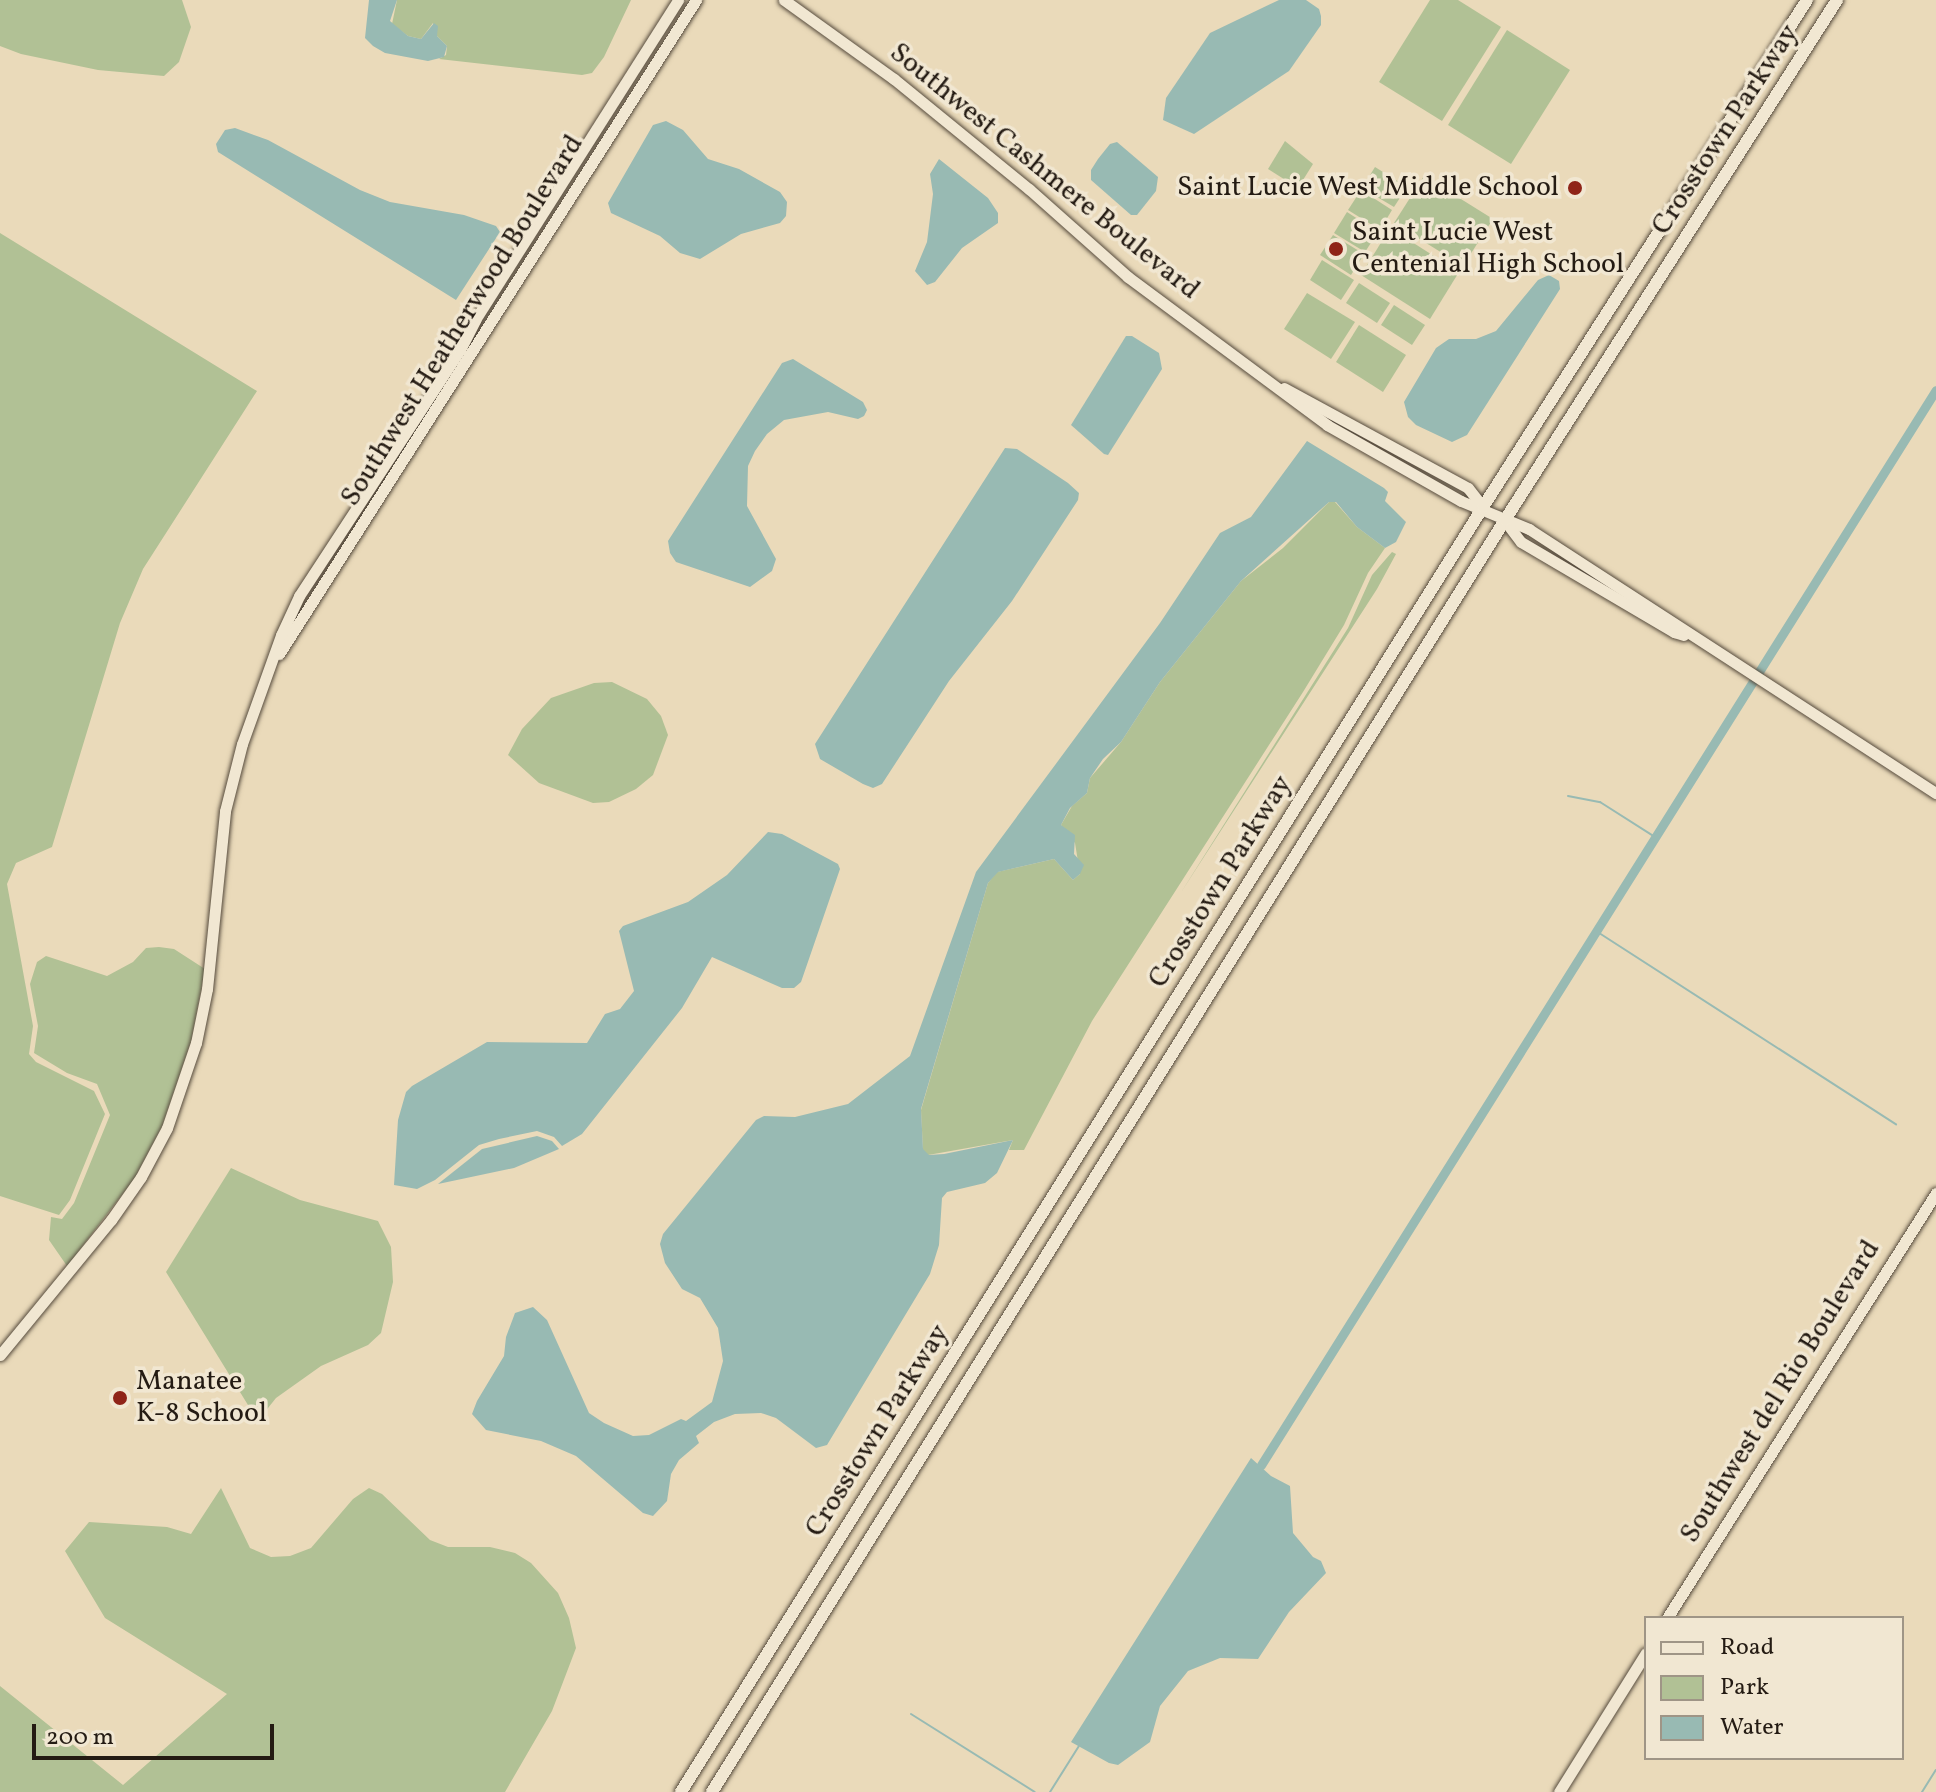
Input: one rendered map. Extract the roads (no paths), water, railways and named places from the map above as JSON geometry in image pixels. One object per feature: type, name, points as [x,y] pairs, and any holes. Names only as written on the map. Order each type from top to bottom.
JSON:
[{"type":"main road","name":"Crosstown Parkway","points":[[681,1792],[1483,507],[1807,0]]},
{"type":"main road","name":"Crosstown Parkway","points":[[712,1792],[1505,520],[1837,0]]},
{"type":"street","name":"Southwest Heatherwood Boulevard","points":[[0,1355],[111,1220],[141,1177],[167,1128],[196,1043],[207,989],[225,811],[242,744],[299,596],[460,350],[475,320],[678,0]]},
{"type":"street","name":"Southwest Heatherwood Boulevard","points":[[270,668],[696,0]]},
{"type":"street","name":"Southwest Cashmere Boulevard","points":[[784,0],[894,79],[1029,189],[1128,277],[1273,382],[1468,488],[1483,507],[1529,529],[1626,590],[1747,674],[1936,793]]},
{"type":"street","name":"Southwest del Rio Boulevard","points":[[1668,1616],[1936,1193]]},
{"type":"street","points":[[1559,1792],[1644,1656]]},
{"type":"water","points":[[369,0],[397,0],[390,21],[408,36],[421,39],[434,23],[438,26],[437,36],[447,46],[444,57],[428,61],[385,53],[373,46],[365,38]]},
{"type":"water","points":[[1279,0],[1306,0],[1319,9],[1321,16],[1321,25],[1289,71],[1194,134],[1163,120],[1166,98],[1210,33]]},
{"type":"water","points":[[666,121],[683,130],[708,159],[739,169],[780,192],[787,202],[786,216],[780,223],[741,234],[700,259],[680,253],[660,236],[611,213],[608,203],[653,125]]},
{"type":"water","points":[[235,128],[268,140],[360,190],[390,202],[464,215],[496,226],[500,232],[456,300],[218,152],[216,144],[225,130]]},
{"type":"water","points":[[1117,142],[1158,177],[1156,191],[1137,215],[1131,215],[1091,180],[1091,170],[1098,159],[1110,144]]},
{"type":"water","points":[[939,159],[988,198],[998,213],[998,223],[962,248],[935,282],[927,285],[915,271],[927,242],[933,194],[930,174]]},
{"type":"water","points":[[1549,275],[1559,281],[1560,289],[1467,435],[1452,442],[1416,425],[1408,417],[1404,402],[1436,348],[1449,339],[1476,339],[1496,331],[1538,280]]},
{"type":"water","points":[[1126,336],[1132,336],[1159,353],[1162,369],[1108,455],[1071,425]]},
{"type":"water","points":[[793,359],[863,402],[867,410],[864,416],[858,419],[828,412],[784,420],[767,434],[755,451],[748,466],[747,506],[776,559],[772,571],[750,587],[676,562],[670,553],[668,541],[782,363]]},
{"type":"water","points":[[1307,441],[1384,488],[1388,492],[1385,501],[1406,522],[1396,542],[1385,548],[1357,527],[1336,502],[1329,502],[1241,581],[1160,682],[1121,742],[1103,759],[1090,778],[1087,793],[1070,808],[1061,825],[1075,835],[1074,854],[1084,865],[1080,874],[1073,880],[1054,859],[998,872],[988,883],[921,1109],[923,1149],[929,1155],[944,1154],[1013,1140],[997,1173],[985,1183],[947,1192],[942,1198],[939,1245],[930,1274],[827,1445],[816,1448],[776,1418],[761,1413],[735,1414],[714,1422],[696,1436],[699,1443],[679,1460],[671,1474],[667,1501],[653,1516],[643,1513],[576,1456],[541,1441],[486,1430],[472,1414],[504,1356],[506,1337],[515,1313],[533,1307],[547,1320],[589,1413],[604,1423],[633,1436],[649,1435],[681,1419],[686,1421],[712,1402],[723,1361],[718,1328],[700,1298],[682,1289],[665,1263],[660,1244],[663,1234],[756,1120],[764,1116],[795,1117],[848,1104],[910,1056],[976,872],[1160,623],[1220,533],[1251,517]]},
{"type":"water","points":[[1005,448],[1017,449],[1068,483],[1079,493],[1078,500],[1012,601],[949,681],[882,784],[873,788],[863,784],[820,759],[815,744]]},
{"type":"water","points":[[768,832],[782,834],[838,864],[840,869],[801,982],[794,988],[782,988],[712,957],[682,1008],[582,1134],[562,1146],[554,1137],[537,1131],[499,1139],[479,1145],[435,1180],[417,1189],[394,1185],[398,1120],[406,1092],[412,1086],[487,1042],[587,1043],[605,1014],[620,1009],[634,991],[619,931],[623,926],[688,902],[727,875]]},
{"type":"water","points":[[537,1136],[552,1141],[559,1149],[514,1168],[438,1184],[482,1149]]},
{"type":"water","points":[[1251,1458],[1271,1476],[1290,1486],[1293,1533],[1313,1557],[1321,1561],[1326,1573],[1289,1612],[1258,1659],[1220,1658],[1188,1671],[1160,1706],[1150,1742],[1118,1765],[1109,1763],[1071,1742]]},
{"type":"waterway","points":[[1261,1465],[1936,390]]},
{"type":"waterway","points":[[1568,796],[1600,802],[1655,837]]},
{"type":"waterway","points":[[1596,931],[1896,1124]]},
{"type":"waterway","points":[[911,1714],[1035,1792]]},
{"type":"waterway","points":[[1050,1792],[1079,1746]]},
{"type":"waterway","points":[[1922,1792],[1936,1770]]},
{"type":"place","name":"Saint Lucie West Middle School","points":[[1575,188]]},
{"type":"place","name":"Saint Lucie West Centenial High School","points":[[1336,249]]},
{"type":"place","name":"Manatee K-8 School","points":[[120,1398]]}]
